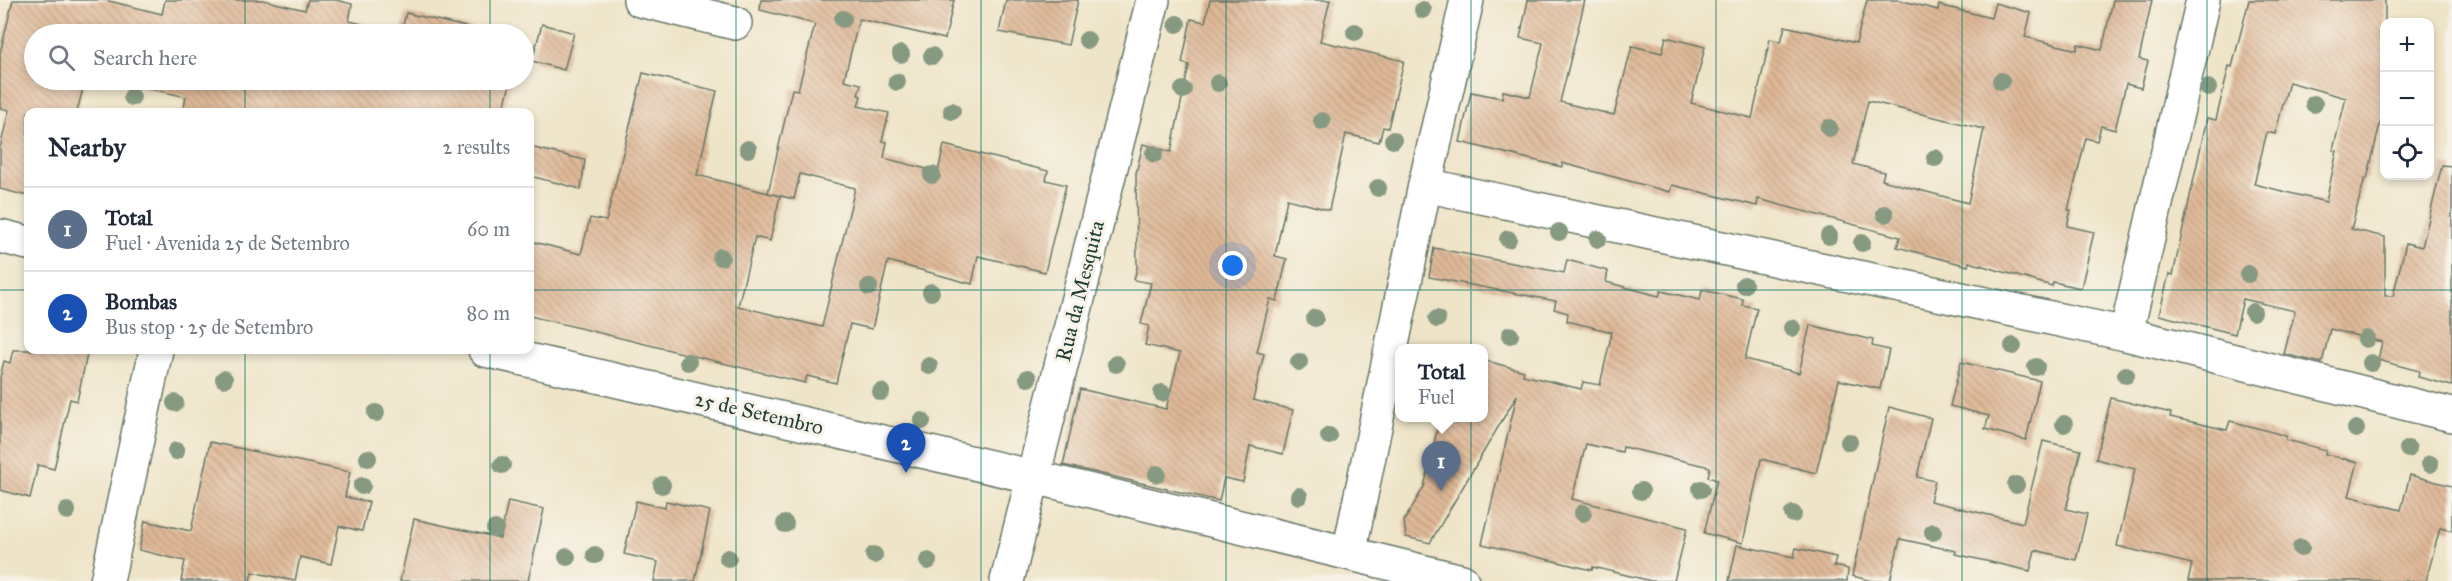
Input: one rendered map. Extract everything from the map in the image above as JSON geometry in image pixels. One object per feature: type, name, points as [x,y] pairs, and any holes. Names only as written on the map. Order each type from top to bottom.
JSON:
[{"type":"street","points":[[640,0],[735,23]]},
{"type":"street","name":"Rua da Mesquita","points":[[1007,581],[1153,0]]},
{"type":"street","points":[[1349,553],[1425,185],[1467,0]]},
{"type":"street","points":[[2126,334],[2203,0]]},
{"type":"street","points":[[1425,185],[2126,334],[2452,415]]},
{"type":"street","points":[[0,236],[24,242]]},
{"type":"street","points":[[106,581],[155,354]]},
{"type":"street","name":"25 de Setembro","points":[[501,354],[1034,477],[1461,581]]},
{"type":"building","points":[[13,0],[105,0],[162,14],[165,0],[263,0],[305,10],[308,0],[336,0],[352,4],[349,21],[362,24],[24,24],[24,90],[82,90],[78,108],[24,108],[24,195],[0,189],[0,148],[9,110],[0,108],[0,53]]},
{"type":"building","points":[[761,0],[954,0],[945,39],[859,19],[844,80],[861,84],[858,106],[889,113],[882,141],[887,142],[884,158],[938,172],[944,145],[1048,171],[1046,180],[1066,185],[1045,272],[978,256],[972,284],[888,261],[872,329],[850,324],[836,383],[807,376],[805,383],[534,317],[534,242],[581,254],[590,218],[606,221],[643,73],[717,91],[697,175],[768,193],[792,89],[798,90],[815,24],[760,10]],"holes":[[[800,174],[855,188],[822,327],[738,306],[755,237],[770,241],[780,196],[768,193],[794,199]]]},
{"type":"building","points":[[1006,0],[1078,0],[1068,45],[999,32]]},
{"type":"building","points":[[1210,0],[1330,0],[1320,41],[1404,61],[1388,128],[1383,127],[1379,142],[1346,134],[1329,210],[1287,199],[1275,256],[1287,259],[1277,301],[1270,299],[1257,352],[1264,354],[1253,400],[1293,410],[1283,454],[1250,446],[1243,482],[1224,478],[1219,501],[1063,465],[1080,389],[1166,409],[1180,353],[1145,345],[1149,326],[1141,324],[1151,283],[1134,280],[1137,268],[1136,173],[1143,144],[1171,152],[1189,65],[1182,63],[1191,19],[1205,22]]},
{"type":"building","points":[[1528,0],[1585,0],[1560,102],[1614,115],[1632,46],[1662,53],[1666,37],[1705,47],[1691,103],[1752,118],[1770,39],[1781,42],[1785,26],[1856,43],[1867,0],[1899,0],[1938,10],[1939,5],[1991,18],[1995,3],[2031,13],[2025,37],[2077,50],[2078,44],[2102,50],[2113,0],[2152,0],[2139,59],[2148,61],[2141,88],[2126,84],[2115,130],[2101,126],[2097,141],[2086,138],[2068,210],[2071,210],[2067,226],[2094,232],[2081,288],[2053,282],[2052,286],[1969,262],[1968,266],[1897,247],[1900,237],[1758,199],[1757,206],[1672,185],[1670,192],[1562,163],[1562,167],[1460,142],[1471,92],[1502,98],[1503,91],[1530,97],[1543,43],[1520,38]],"holes":[[[1868,101],[1984,129],[1968,203],[1882,180],[1884,172],[1853,164]]]},
{"type":"building","points":[[2249,0],[2385,0],[2385,18],[2380,18],[2380,124],[2367,179],[2365,178],[2351,229],[2385,237],[2385,296],[2393,296],[2406,243],[2422,247],[2442,165],[2452,166],[2452,386],[2418,377],[2419,371],[2378,360],[2382,342],[2330,329],[2322,363],[2284,354],[2295,311],[2243,299],[2235,334],[2159,315],[2169,274],[2173,275],[2207,118],[2216,120],[2229,66],[2232,67]],"holes":[[[2289,82],[2346,98],[2333,150],[2337,151],[2326,202],[2254,184],[2267,132],[2275,134]]]},
{"type":"building","points":[[406,13],[453,24],[403,24]]},
{"type":"building","points":[[542,24],[574,33],[564,70],[534,62]]},
{"type":"building","points":[[156,90],[508,90],[504,108],[184,108],[186,97]]},
{"type":"building","points":[[534,148],[585,160],[581,189],[534,177]]},
{"type":"building","points":[[1434,248],[1564,273],[1567,260],[1608,271],[1606,282],[1659,296],[1661,291],[1700,300],[1702,290],[1743,299],[1742,305],[1757,308],[1745,359],[1799,373],[1810,325],[1873,340],[1872,346],[1889,350],[1880,389],[1839,380],[1816,473],[1761,459],[1743,543],[1704,533],[1717,480],[1708,477],[1710,467],[1623,447],[1622,452],[1586,444],[1572,499],[1687,528],[1674,581],[1651,581],[1593,567],[1592,570],[1482,544],[1517,395],[1430,543],[1406,537],[1404,521],[1424,487],[1439,422],[1488,422],[1488,361],[1524,371],[1523,375],[1581,389],[1583,382],[1600,385],[1612,332],[1567,321],[1568,313],[1554,309],[1556,301],[1429,277]]},
{"type":"building","points":[[13,350],[24,350],[24,354],[87,354],[77,401],[70,399],[54,469],[38,465],[30,498],[0,490],[0,377],[4,361],[10,363]]},
{"type":"building","points":[[1961,362],[2040,381],[2026,440],[1985,429],[1989,416],[1950,406]]},
{"type":"building","points":[[2111,398],[2171,413],[2170,417],[2227,430],[2230,421],[2265,430],[2286,436],[2286,440],[2326,450],[2325,454],[2358,462],[2349,496],[2401,510],[2410,475],[2452,486],[2452,531],[2440,528],[2426,581],[2188,581],[2192,564],[2117,546],[2135,469],[2096,459]]},
{"type":"building","points":[[1889,407],[1931,418],[1917,477],[1935,481],[1930,501],[2023,523],[2043,441],[2081,450],[2066,509],[2087,514],[2076,560],[2035,550],[2030,571],[1900,539],[1890,581],[1873,581],[1852,576]]},
{"type":"building","points":[[210,442],[350,472],[345,497],[369,502],[362,531],[339,526],[331,564],[300,557],[295,581],[252,572],[250,581],[181,581],[185,561],[139,550],[145,521],[191,531]]},
{"type":"building","points":[[508,501],[544,509],[528,581],[400,581],[414,519],[500,538]]},
{"type":"building","points":[[636,501],[665,508],[666,501],[710,511],[695,581],[654,581],[658,562],[624,554]]},
{"type":"building","points":[[1737,545],[1794,557],[1796,548],[1836,557],[1834,566],[1848,569],[1847,581],[1729,581]]},
{"type":"place","name":"Bombas","points":[[906,473]]},
{"type":"place","name":"Total","points":[[1441,491]]}]
